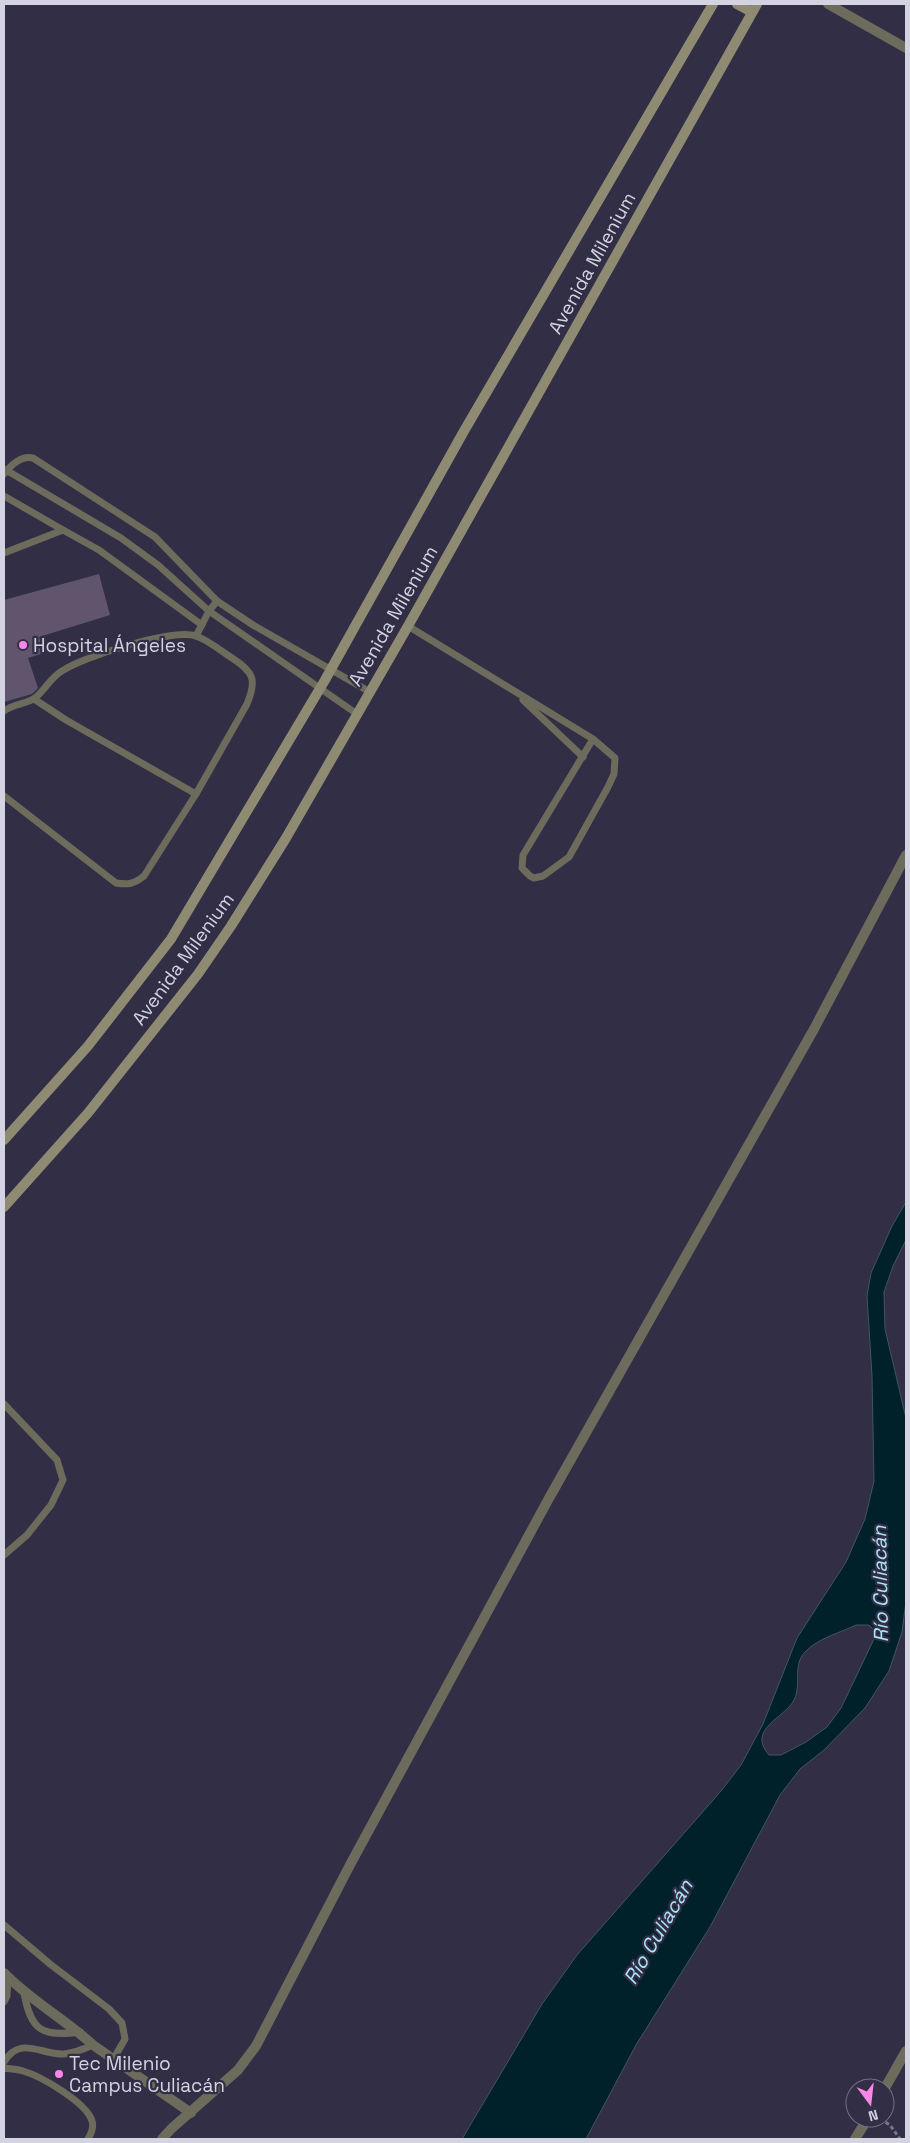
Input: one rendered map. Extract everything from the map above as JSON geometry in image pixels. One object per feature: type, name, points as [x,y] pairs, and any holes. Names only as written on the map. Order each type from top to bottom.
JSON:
[{"type":"street","name":"Avenida Milenium","points":[[4,1140],[88,1046],[171,939],[331,669],[469,422],[713,4]]},
{"type":"street","points":[[737,4],[755,8]]},
{"type":"street","points":[[828,4],[906,48]]},
{"type":"street","name":"Avenida Milenium","points":[[4,1207],[88,1113],[198,974],[231,926],[286,838],[408,626],[755,8]]},
{"type":"street","points":[[162,2139],[238,2070],[256,2046],[351,1863],[548,1500],[814,1029],[906,855]]},
{"type":"street","points":[[6,1975],[24,1992],[80,2032],[93,2045],[191,2113]]},
{"type":"street","points":[[891,2078],[906,2051]]},
{"type":"street","points":[[855,2139],[862,2128]]},
{"type":"lane","points":[[357,714],[209,611],[158,565],[121,538],[5,472],[22,458],[34,458],[156,537],[218,601],[253,624],[370,692]]},
{"type":"lane","points":[[4,496],[99,550],[202,625]]},
{"type":"lane","points":[[4,553],[63,530]]},
{"type":"lane","points":[[196,636],[209,611],[218,601]]},
{"type":"lane","points":[[408,626],[593,739],[615,758],[614,774],[569,857],[543,876],[534,878],[522,868],[524,855],[593,739]]},
{"type":"lane","points":[[4,711],[34,699],[62,671],[95,656],[169,635],[196,636],[243,665],[251,673],[253,680],[252,691],[247,704],[196,794],[144,876],[135,883],[116,883],[4,796]]},
{"type":"lane","points":[[514,691],[583,757]]},
{"type":"lane","points":[[34,699],[66,720],[196,794]]},
{"type":"lane","points":[[4,1404],[57,1460],[63,1480],[51,1505],[27,1535],[4,1555]]},
{"type":"lane","points":[[4,1925],[50,1964],[109,2009],[122,2023],[125,2039],[114,2058]]},
{"type":"lane","points":[[4,2002],[6,1996],[6,1975]]},
{"type":"lane","points":[[24,1992],[33,2022],[40,2029],[52,2034],[80,2032]]},
{"type":"lane","points":[[4,2062],[9,2053],[17,2049],[36,2048],[62,2054],[76,2052],[93,2045]]},
{"type":"lane","points":[[4,2068],[24,2071],[52,2084],[88,2113],[93,2123],[92,2133],[88,2139]]},
{"type":"path","points":[[892,2128],[900,2139]]},
{"type":"water","name":"Río Culiacán","points":[[906,1202],[906,1240],[893,1266],[884,1292],[885,1329],[906,1418],[906,1601],[902,1632],[889,1671],[865,1708],[824,1750],[800,1769],[780,1795],[710,1927],[636,2045],[586,2139],[462,2139],[542,2004],[577,1955],[721,1791],[741,1765],[763,1724],[797,1638],[846,1562],[865,1519],[874,1481],[872,1376],[867,1296],[871,1273],[892,1226]],"holes":[[[856,1625],[869,1625],[873,1629],[875,1637],[841,1708],[827,1727],[806,1742],[781,1755],[769,1755],[763,1746],[762,1738],[764,1731],[794,1700],[801,1657],[810,1647],[823,1639]]]},
{"type":"building","name":"Hospital Ángeles","points":[[99,574],[110,615],[39,637],[44,653],[28,658],[38,688],[32,694],[4,702],[4,600]]},
{"type":"place","name":"Hospital Ángeles","points":[[23,645]]},
{"type":"place","name":"Tec Milenio Campus Culiacán","points":[[59,2074]]}]
